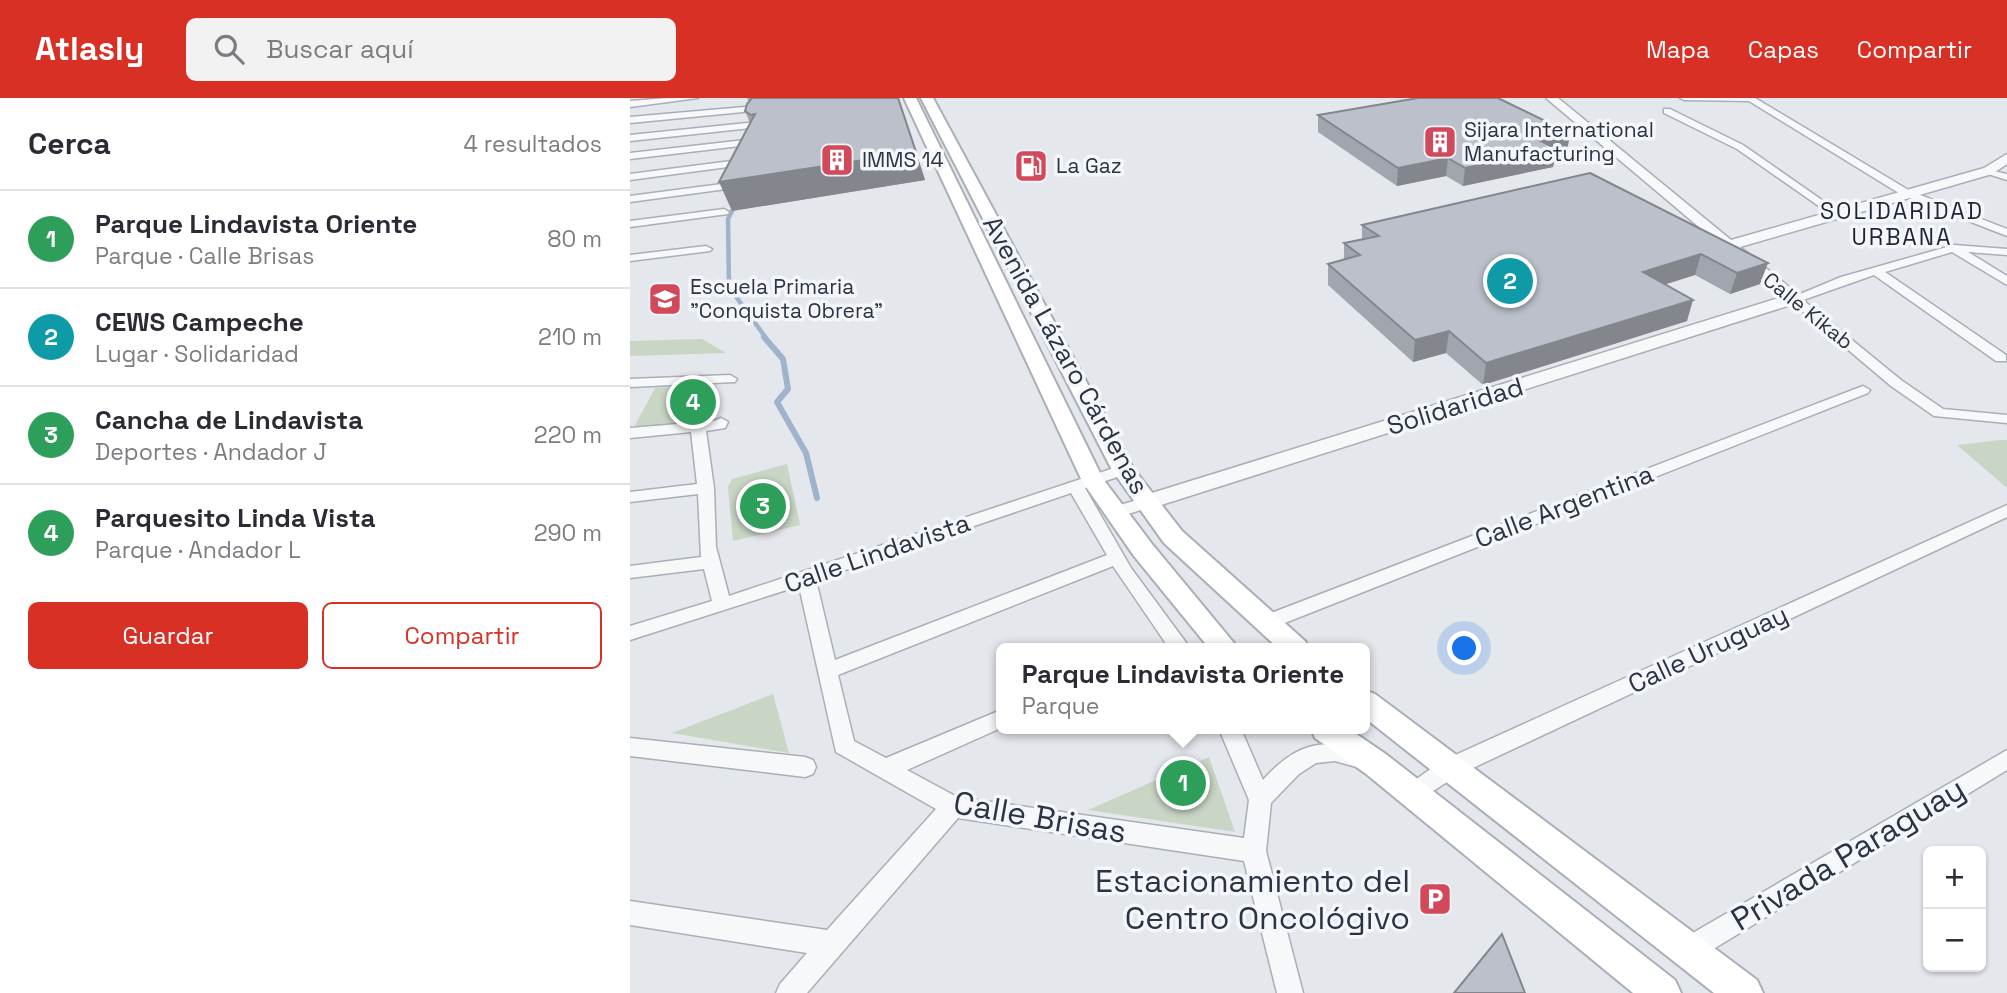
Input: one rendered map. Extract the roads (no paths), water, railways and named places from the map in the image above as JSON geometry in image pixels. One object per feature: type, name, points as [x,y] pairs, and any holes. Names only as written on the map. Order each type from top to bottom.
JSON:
[{"type":"main road","name":"Avenida Lázaro Cárdenas","points":[[910,98],[933,127],[1123,470],[1173,537],[1289,643]]},
{"type":"main road","name":"Avenida Lázaro Cárdenas","points":[[927,98],[933,127]]},
{"type":"main road","name":"Avenida Lázaro Cárdenas","points":[[949,159],[1085,484],[1116,512],[1143,550],[1220,643]]},
{"type":"main road","points":[[1370,706],[1744,993]]},
{"type":"main road","points":[[1333,734],[1376,764],[1662,993]]},
{"type":"street","points":[[630,104],[694,98]]},
{"type":"street","name":"Calle Kikab","points":[[1551,98],[1896,383],[1939,413],[2007,419]]},
{"type":"street","points":[[1684,98],[1751,99],[1906,193],[2007,233]]},
{"type":"street","points":[[630,120],[752,108]]},
{"type":"street","points":[[1667,111],[1741,147],[1837,214]]},
{"type":"street","points":[[630,138],[757,125]]},
{"type":"street","points":[[630,154],[670,147],[676,134]]},
{"type":"street","points":[[630,154],[754,142]]},
{"type":"street","points":[[1729,245],[1988,171],[2007,158]]},
{"type":"street","points":[[630,177],[747,162]]},
{"type":"street","points":[[1988,171],[2007,177]]},
{"type":"street","points":[[630,199],[737,185]]},
{"type":"street","points":[[630,224],[724,212]]},
{"type":"street","points":[[1794,299],[1954,248],[2007,251]]},
{"type":"street","points":[[1954,248],[2007,281]]},
{"type":"street","points":[[630,258],[706,249]]},
{"type":"street","points":[[1877,271],[2001,359]]},
{"type":"street","name":"Solidaridad","points":[[1116,512],[1794,299]]},
{"type":"street","points":[[630,383],[730,379]]},
{"type":"street","name":"Calle Argentina","points":[[1265,623],[1863,390]]},
{"type":"street","points":[[630,433],[720,425],[721,422]]},
{"type":"street","points":[[698,427],[706,488],[706,547],[722,606]]},
{"type":"street","name":"Calle Lindavista","points":[[630,633],[722,606],[1123,470]]},
{"type":"street","points":[[1085,484],[1117,558],[1171,643]]},
{"type":"street","points":[[630,497],[706,488]]},
{"type":"street","name":"Calle Uruguay","points":[[1413,794],[1450,768],[2007,510]]},
{"type":"street","points":[[827,671],[1117,558]]},
{"type":"street","points":[[630,572],[711,562]]},
{"type":"street","name":"Calle Brisas","points":[[806,578],[844,746],[953,807],[1254,851]]},
{"type":"street","points":[[886,769],[996,721]]},
{"type":"street","points":[[1232,734],[1260,800],[1254,851],[1290,993]]},
{"type":"street","points":[[630,747],[805,767]]},
{"type":"street","points":[[1260,800],[1277,778],[1299,760],[1331,751],[1376,764]]},
{"type":"street","name":"Privada Paraguay","points":[[1688,950],[2007,759]]},
{"type":"street","points":[[789,993],[953,807]]},
{"type":"street","points":[[630,913],[833,944]]},
{"type":"waterway","points":[[732,211],[728,219],[729,287],[766,338]]},
{"type":"waterway","points":[[764,337],[783,359],[788,389],[777,402],[806,453],[817,498]]},
{"type":"place","name":"Sijara International Manufacturing","points":[[1440,142]]},
{"type":"place","name":"IMMS 14","points":[[837,160]]},
{"type":"place","name":"La Gaz","points":[[1031,166]]},
{"type":"place","name":"CEWS Campeche","points":[[1510,281]]},
{"type":"place","name":"Escuela Primaria \"Conquista Obrera\"","points":[[665,299]]},
{"type":"place","name":"Parquesito Linda Vista","points":[[693,402]]},
{"type":"place","name":"Cancha de Lindavista","points":[[763,506]]},
{"type":"place","name":"Parque Lindavista Oriente","points":[[1183,783]]},
{"type":"place","name":"Estacionamiento del Centro Oncológivo","points":[[1435,899]]},
{"type":"district","name":"SOLIDARIDAD URBANA","points":[[1902,224]]}]
